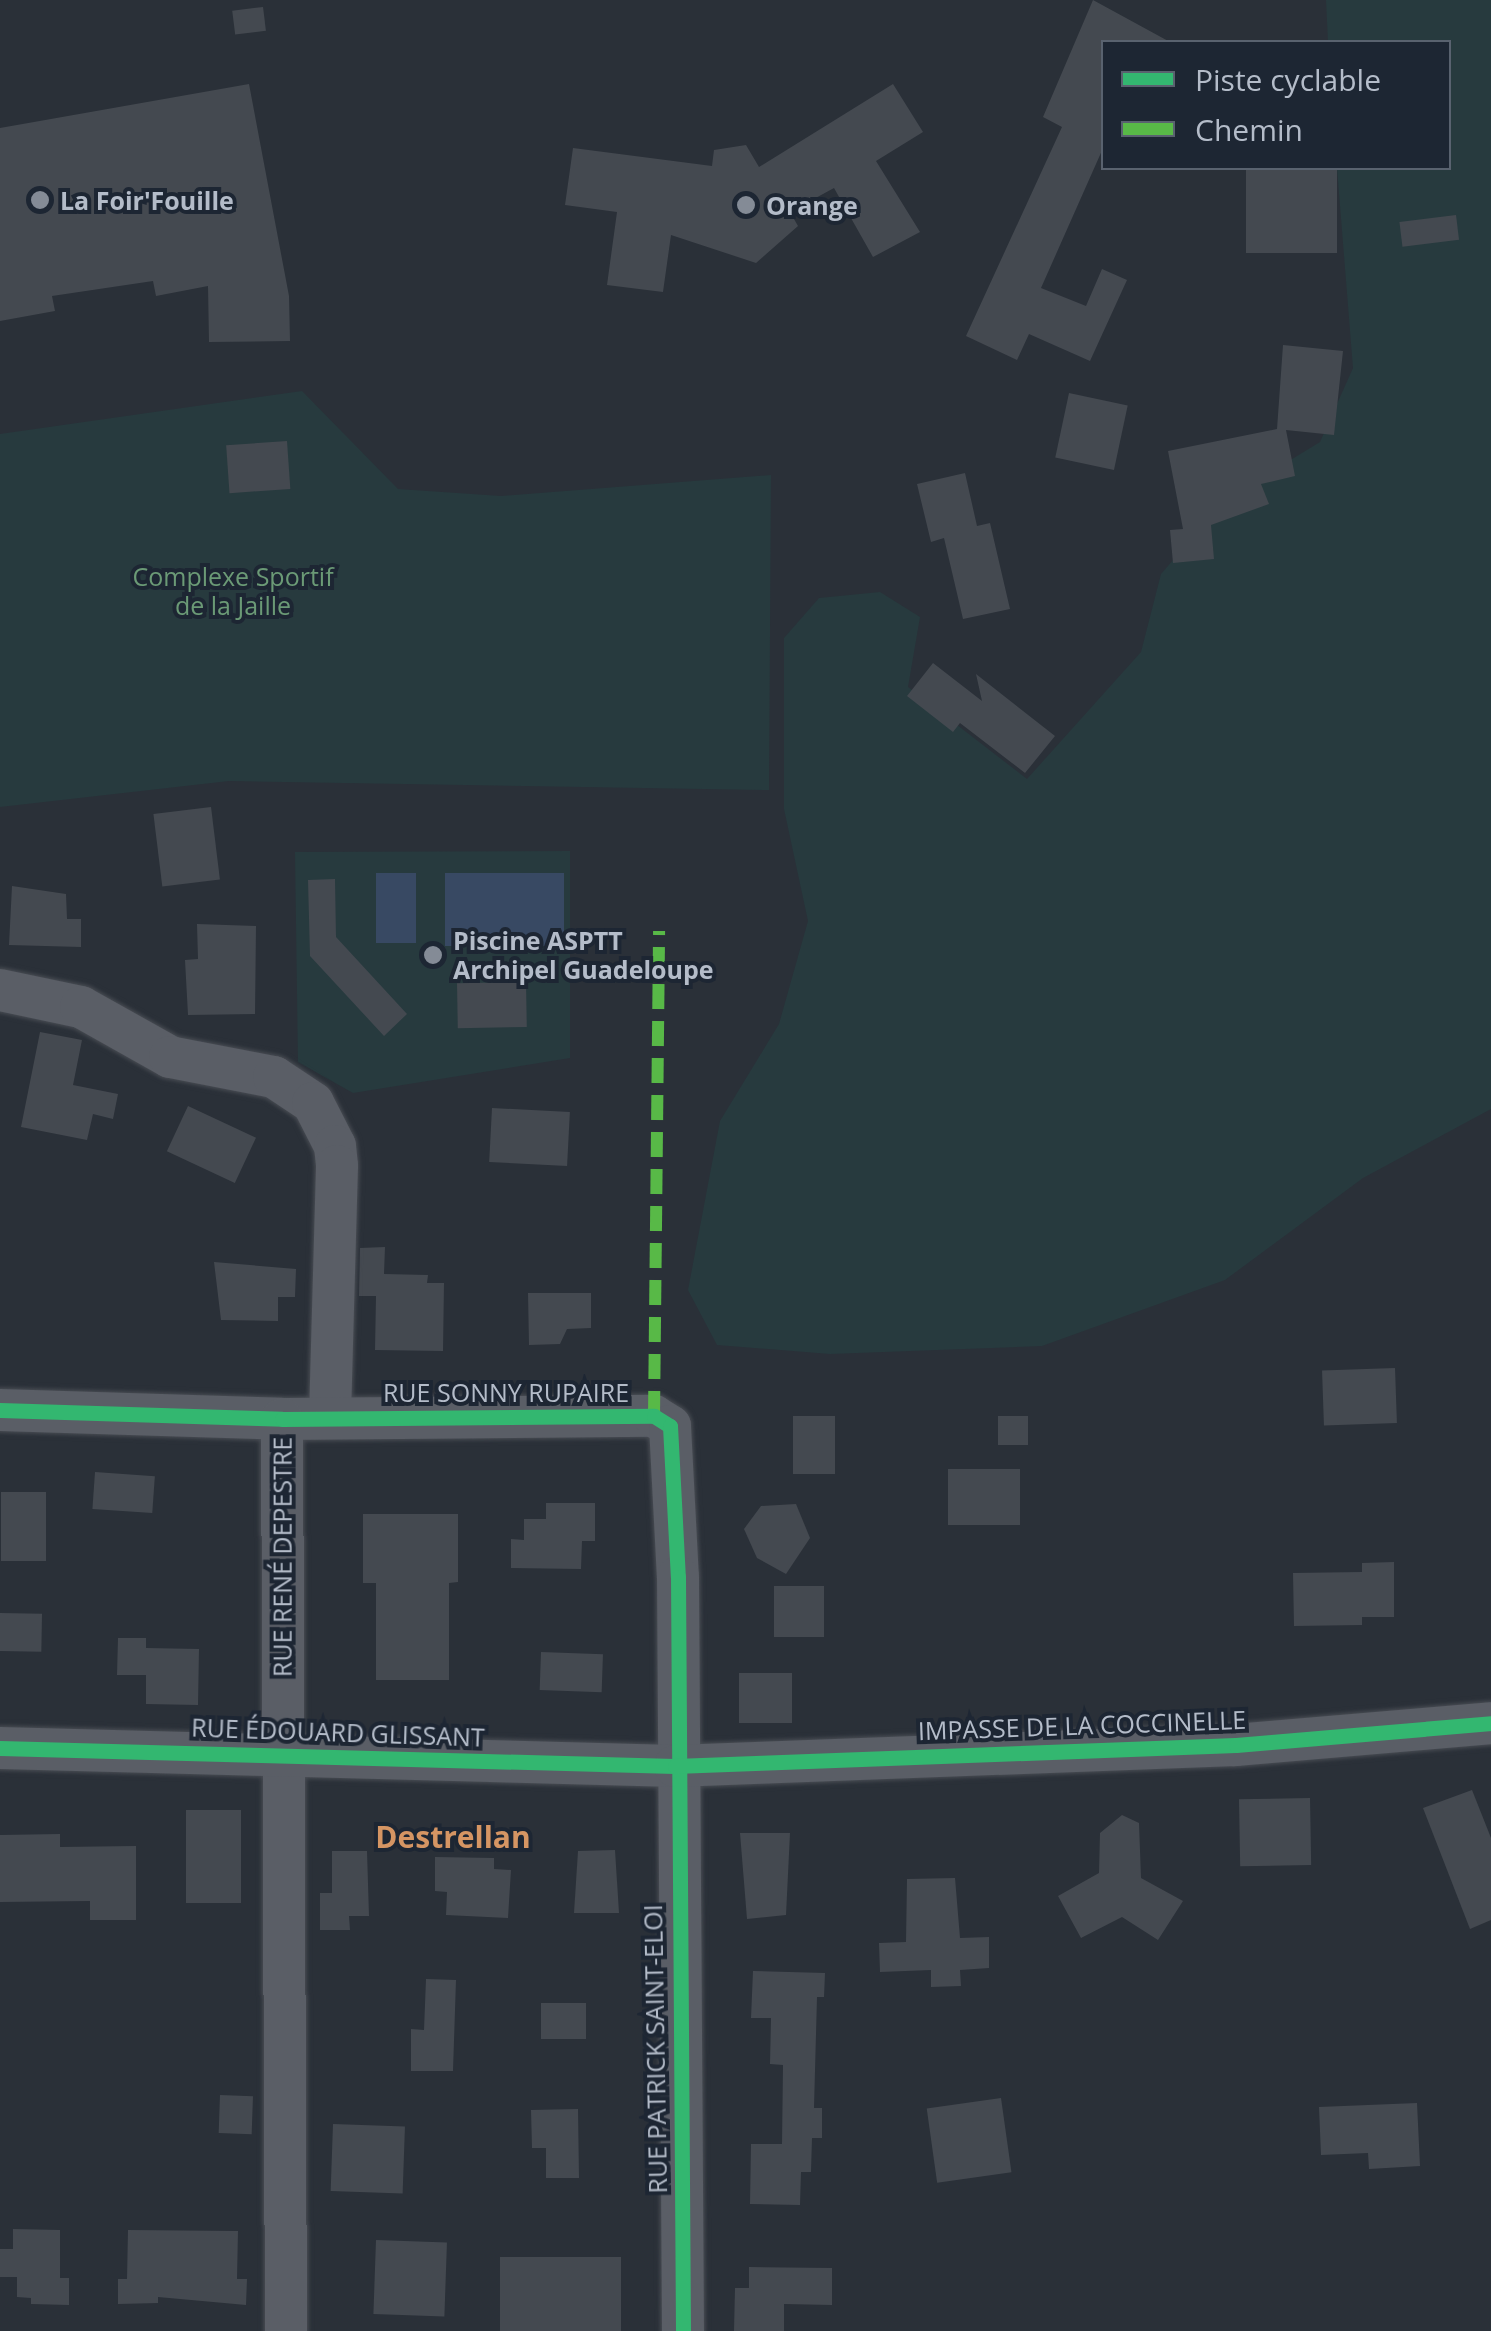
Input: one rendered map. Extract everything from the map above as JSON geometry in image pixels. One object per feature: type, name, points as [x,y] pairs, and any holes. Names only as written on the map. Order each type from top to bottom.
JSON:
[{"type":"street","points":[[0,990],[81,1007],[170,1057],[274,1076],[313,1103],[336,1146],[330,1418]]},
{"type":"street","name":"RUE SONNY RUPAIRE","points":[[0,1410],[282,1419],[654,1416],[670,1426],[678,1558],[675,1766]]},
{"type":"street","name":"RUE RENÉ DEPESTRE","points":[[282,1419],[282,1755]]},
{"type":"street","name":"IMPASSE DE LA COCCINELLE","points":[[675,1766],[1236,1745],[1491,1724]]},
{"type":"street","name":"RUE ÉDOUARD GLISSANT","points":[[0,1748],[675,1766]]},
{"type":"street","points":[[282,1755],[286,2331]]},
{"type":"street","name":"RUE PATRICK SAINT-ELOI","points":[[675,1766],[684,2331]]},
{"type":"green space","points":[[1326,0],[1491,0],[1491,1109],[1363,1178],[1225,1280],[1042,1346],[830,1354],[717,1345],[688,1290],[720,1121],[779,1024],[808,921],[784,809],[784,638],[819,598],[880,592],[920,617],[908,687],[1027,779],[1141,652],[1161,574],[1225,500],[1320,442],[1353,368],[1337,170],[1451,170],[1451,40],[1328,40]]},
{"type":"green space","name":"Complexe Sportif de la Jaille","points":[[302,391],[398,489],[501,496],[771,475],[769,790],[229,781],[0,807],[0,434]]},
{"type":"green space","name":"Piscine ASPTT Archipel Guadeloupe","points":[[570,851],[570,1058],[353,1093],[298,1062],[295,852]]},
{"type":"water","points":[[376,873],[416,873],[416,943],[376,943]]},
{"type":"water","points":[[445,873],[564,873],[564,946],[445,946]]},
{"type":"building","points":[[1093,0],[1166,40],[1101,40],[1101,153],[1041,288],[1086,306],[1102,269],[1127,280],[1090,361],[1029,334],[1017,360],[966,336],[1062,127],[1043,117]]},
{"type":"building","points":[[263,7],[266,31],[235,35],[232,11]]},
{"type":"building","points":[[249,84],[289,296],[290,341],[209,342],[208,286],[156,296],[153,281],[52,296],[55,311],[0,321],[0,128]]},
{"type":"building","points":[[893,84],[923,132],[876,161],[920,232],[873,257],[834,188],[790,212],[798,226],[756,263],[671,235],[663,292],[607,285],[617,212],[565,205],[573,148],[712,166],[714,150],[746,145],[759,167]]},
{"type":"building","points":[[1246,170],[1337,170],[1337,253],[1246,253]]},
{"type":"building","points":[[1456,215],[1459,240],[1402,247],[1399,222]]},
{"type":"building","points":[[1283,345],[1343,351],[1334,435],[1286,430],[1295,476],[1261,484],[1269,504],[1211,525],[1214,559],[1173,563],[1170,530],[1183,529],[1168,451],[1277,429]]},
{"type":"building","points":[[1069,393],[1128,405],[1114,470],[1055,458]]},
{"type":"building","points":[[287,441],[290,489],[229,493],[226,445]]},
{"type":"building","points":[[965,473],[977,526],[990,523],[1010,609],[963,619],[944,538],[931,542],[917,484]]},
{"type":"building","points":[[933,663],[982,701],[976,674],[1055,736],[1025,773],[960,723],[953,732],[907,696]]},
{"type":"building","points":[[211,807],[220,879],[162,887],[153,814]]},
{"type":"building","points":[[335,879],[336,937],[407,1014],[384,1036],[310,956],[308,880]]},
{"type":"building","points":[[12,886],[66,894],[67,919],[81,919],[81,947],[9,945]]},
{"type":"building","points":[[197,924],[256,926],[255,1014],[188,1015],[185,960],[198,959]]},
{"type":"building","points":[[526,982],[527,1027],[458,1028],[457,983]]},
{"type":"building","points":[[40,1032],[82,1040],[73,1085],[118,1094],[113,1119],[93,1114],[87,1140],[21,1127]]},
{"type":"building","points":[[188,1106],[256,1138],[235,1183],[167,1151]]},
{"type":"building","points":[[492,1108],[570,1112],[567,1166],[489,1162]]},
{"type":"building","points":[[385,1247],[384,1274],[428,1275],[427,1283],[444,1283],[443,1351],[375,1350],[376,1296],[359,1296],[360,1248]]},
{"type":"building","points":[[214,1262],[296,1269],[295,1297],[278,1297],[278,1321],[221,1320]]},
{"type":"building","points":[[528,1293],[591,1293],[591,1328],[567,1329],[560,1344],[529,1345]]},
{"type":"building","points":[[1395,1368],[1397,1423],[1324,1426],[1322,1371]]},
{"type":"building","points":[[793,1416],[835,1416],[835,1474],[793,1474]]},
{"type":"building","points":[[998,1416],[1028,1416],[1028,1445],[998,1445]]},
{"type":"building","points":[[948,1469],[1020,1469],[1020,1525],[948,1525]]},
{"type":"building","points":[[95,1472],[155,1476],[152,1513],[92,1509]]},
{"type":"building","points":[[1,1492],[46,1492],[46,1561],[1,1561]]},
{"type":"building","points":[[546,1503],[595,1503],[595,1541],[582,1541],[581,1569],[511,1568],[511,1539],[524,1540],[524,1519],[546,1519]]},
{"type":"building","points":[[796,1504],[810,1538],[786,1574],[757,1558],[744,1529],[761,1506]]},
{"type":"building","points":[[363,1514],[458,1514],[458,1582],[449,1583],[449,1680],[376,1680],[376,1583],[363,1583]]},
{"type":"building","points":[[1394,1562],[1394,1617],[1362,1617],[1362,1625],[1294,1626],[1293,1573],[1362,1572],[1362,1563]]},
{"type":"building","points":[[774,1586],[824,1586],[824,1637],[774,1637]]},
{"type":"building","points":[[0,1613],[42,1614],[41,1652],[0,1651]]},
{"type":"building","points":[[118,1638],[146,1638],[146,1648],[199,1649],[198,1705],[146,1704],[146,1675],[117,1675]]},
{"type":"building","points":[[541,1652],[603,1654],[602,1692],[540,1690]]},
{"type":"building","points":[[739,1673],[792,1673],[792,1723],[739,1723]]},
{"type":"building","points":[[1472,1790],[1491,1838],[1491,1920],[1470,1929],[1423,1808]]},
{"type":"building","points":[[1310,1798],[1311,1865],[1240,1866],[1239,1799]]},
{"type":"building","points":[[186,1810],[241,1810],[241,1903],[186,1903]]},
{"type":"building","points":[[1122,1815],[1139,1823],[1141,1878],[1183,1901],[1158,1940],[1122,1917],[1081,1938],[1058,1896],[1099,1873],[1100,1833]]},
{"type":"building","points":[[740,1833],[790,1833],[786,1915],[747,1919]]},
{"type":"building","points":[[60,1834],[60,1847],[136,1846],[136,1920],[90,1920],[90,1901],[0,1902],[0,1835]]},
{"type":"building","points":[[615,1850],[619,1913],[574,1913],[578,1851]]},
{"type":"building","points":[[332,1851],[367,1851],[369,1916],[349,1916],[350,1930],[320,1930],[320,1893],[332,1893]]},
{"type":"building","points":[[435,1857],[494,1858],[494,1869],[511,1870],[508,1918],[446,1915],[447,1892],[435,1891]]},
{"type":"building","points":[[955,1878],[960,1938],[989,1937],[989,1968],[960,1970],[961,1986],[931,1987],[931,1970],[880,1972],[879,1943],[906,1942],[907,1879]]},
{"type":"building","points":[[753,1971],[825,1973],[824,1997],[817,1997],[814,2108],[822,2108],[822,2138],[812,2138],[811,2172],[801,2172],[800,2205],[750,2204],[751,2144],[782,2144],[783,2065],[770,2064],[771,2018],[751,2018]]},
{"type":"building","points":[[426,1979],[456,1980],[453,2071],[411,2071],[411,2029],[424,2030]]},
{"type":"building","points":[[541,2003],[586,2003],[586,2039],[541,2039]]},
{"type":"building","points":[[220,2095],[253,2096],[252,2134],[219,2133]]},
{"type":"building","points":[[1001,2098],[1011,2172],[937,2183],[927,2108]]},
{"type":"building","points":[[1417,2103],[1420,2166],[1369,2169],[1368,2153],[1321,2155],[1319,2107]]},
{"type":"building","points":[[578,2109],[579,2178],[546,2178],[546,2148],[532,2148],[531,2110]]},
{"type":"building","points":[[333,2124],[405,2127],[403,2193],[331,2191]]},
{"type":"building","points":[[13,2229],[60,2230],[60,2278],[69,2278],[69,2305],[31,2304],[31,2298],[17,2297],[17,2277],[0,2277],[0,2249],[13,2249]]},
{"type":"building","points":[[128,2230],[238,2231],[237,2279],[247,2279],[246,2305],[158,2297],[158,2303],[118,2304],[118,2279],[127,2279]]},
{"type":"building","points":[[376,2240],[447,2242],[444,2316],[373,2314]]},
{"type":"building","points":[[500,2257],[621,2257],[621,2331],[500,2331]]},
{"type":"building","points":[[749,2267],[832,2268],[832,2305],[784,2304],[784,2331],[734,2331],[735,2288],[749,2288]]},
{"type":"marked path","points":[[654,1416],[659,931]]},
{"type":"cycle path","points":[[0,1410],[282,1419],[654,1416],[670,1426],[678,1577],[683,2331]]},
{"type":"cycle path","points":[[0,1748],[675,1766],[1236,1745],[1491,1723]]},
{"type":"place","name":"La Foir'Fouille","points":[[40,200]]},
{"type":"place","name":"Orange","points":[[746,205]]},
{"type":"place","name":"Piscine ASPTT Archipel Guadeloupe","points":[[433,955]]},
{"type":"district","name":"Destrellan","points":[[453,1837]]}]
